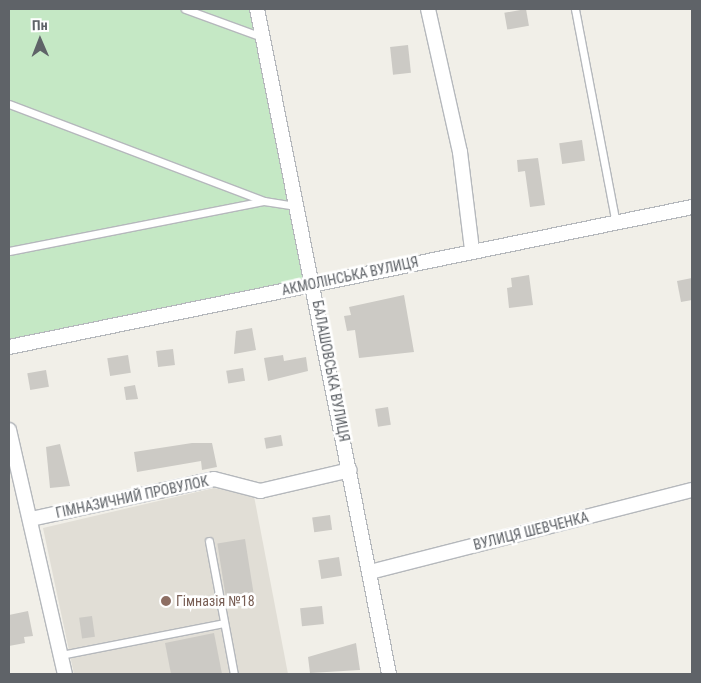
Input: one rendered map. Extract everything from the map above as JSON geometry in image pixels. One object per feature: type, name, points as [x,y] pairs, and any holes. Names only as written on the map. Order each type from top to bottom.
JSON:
[{"type":"street","name":"БАЛАШОВСЬКА ВУЛИЦЯ","points":[[257,9],[314,284],[389,674]]},
{"type":"street","points":[[428,9],[460,152],[472,250]]},
{"type":"street","name":"АКМОЛІНСЬКА ВУЛИЦЯ","points":[[9,347],[472,250],[692,207]]},
{"type":"street","points":[[9,430],[31,519],[65,674]]},
{"type":"street","name":"ГІМНАЗИЧНИЙ ПРОВУЛОК","points":[[31,519],[214,478],[260,490],[350,470]]},
{"type":"street","name":"ВУЛИЦЯ ШЕВЧЕНКА","points":[[370,572],[692,490]]},
{"type":"lane","points":[[185,9],[263,38]]},
{"type":"lane","points":[[575,9],[616,223]]},
{"type":"lane","points":[[9,104],[264,201],[298,206]]},
{"type":"lane","points":[[9,251],[264,201]]},
{"type":"lane","points":[[209,541],[234,674]]},
{"type":"lane","points":[[61,655],[224,623]]},
{"type":"shaded area","name":"Гімназія №18","points":[[214,488],[254,496],[288,674],[74,674],[43,528]]},
{"type":"green space","points":[[9,9],[257,9],[314,284],[9,347]]},
{"type":"building","points":[[526,9],[529,26],[507,30],[504,13]]},
{"type":"building","points":[[408,45],[411,73],[393,75],[390,47]]},
{"type":"building","points":[[582,140],[585,161],[562,164],[559,143]]},
{"type":"building","points":[[538,158],[545,205],[530,207],[525,171],[518,172],[517,160]]},
{"type":"building","points":[[529,275],[533,305],[509,308],[507,288],[512,287],[511,278]]},
{"type":"building","points":[[692,278],[692,300],[681,302],[677,281]]},
{"type":"building","points":[[404,295],[414,352],[359,358],[355,330],[347,331],[344,316],[351,315],[349,307]]},
{"type":"building","points":[[252,328],[256,350],[234,354],[236,331]]},
{"type":"building","points":[[173,349],[175,365],[158,367],[156,351]]},
{"type":"building","points":[[128,355],[131,373],[110,376],[107,358]]},
{"type":"building","points":[[283,355],[284,361],[306,357],[308,371],[268,381],[264,358]]},
{"type":"building","points":[[243,368],[245,381],[228,383],[226,371]]},
{"type":"building","points":[[46,370],[49,387],[30,390],[27,373]]},
{"type":"building","points":[[135,385],[138,399],[126,400],[124,387]]},
{"type":"building","points":[[388,407],[391,425],[378,427],[375,409]]},
{"type":"building","points":[[281,435],[283,446],[266,449],[264,438]]},
{"type":"building","points":[[192,443],[212,443],[217,467],[202,470],[201,461],[137,472],[134,452]]},
{"type":"building","points":[[60,444],[70,486],[50,488],[46,447]]},
{"type":"building","points":[[330,515],[332,530],[314,532],[312,518]]},
{"type":"building","points":[[245,539],[253,592],[226,597],[217,543]]},
{"type":"building","points":[[339,557],[342,576],[321,579],[318,560]]},
{"type":"building","points":[[322,606],[324,624],[302,626],[300,608]]},
{"type":"building","points":[[28,611],[33,636],[24,637],[25,643],[9,646],[9,615]]},
{"type":"building","points":[[92,616],[95,637],[82,639],[79,618]]},
{"type":"building","points":[[214,633],[222,674],[171,674],[165,643]]},
{"type":"building","points":[[356,643],[360,670],[310,673],[308,657]]},
{"type":"place","name":"Гімназія №18","points":[[166,601]]}]
